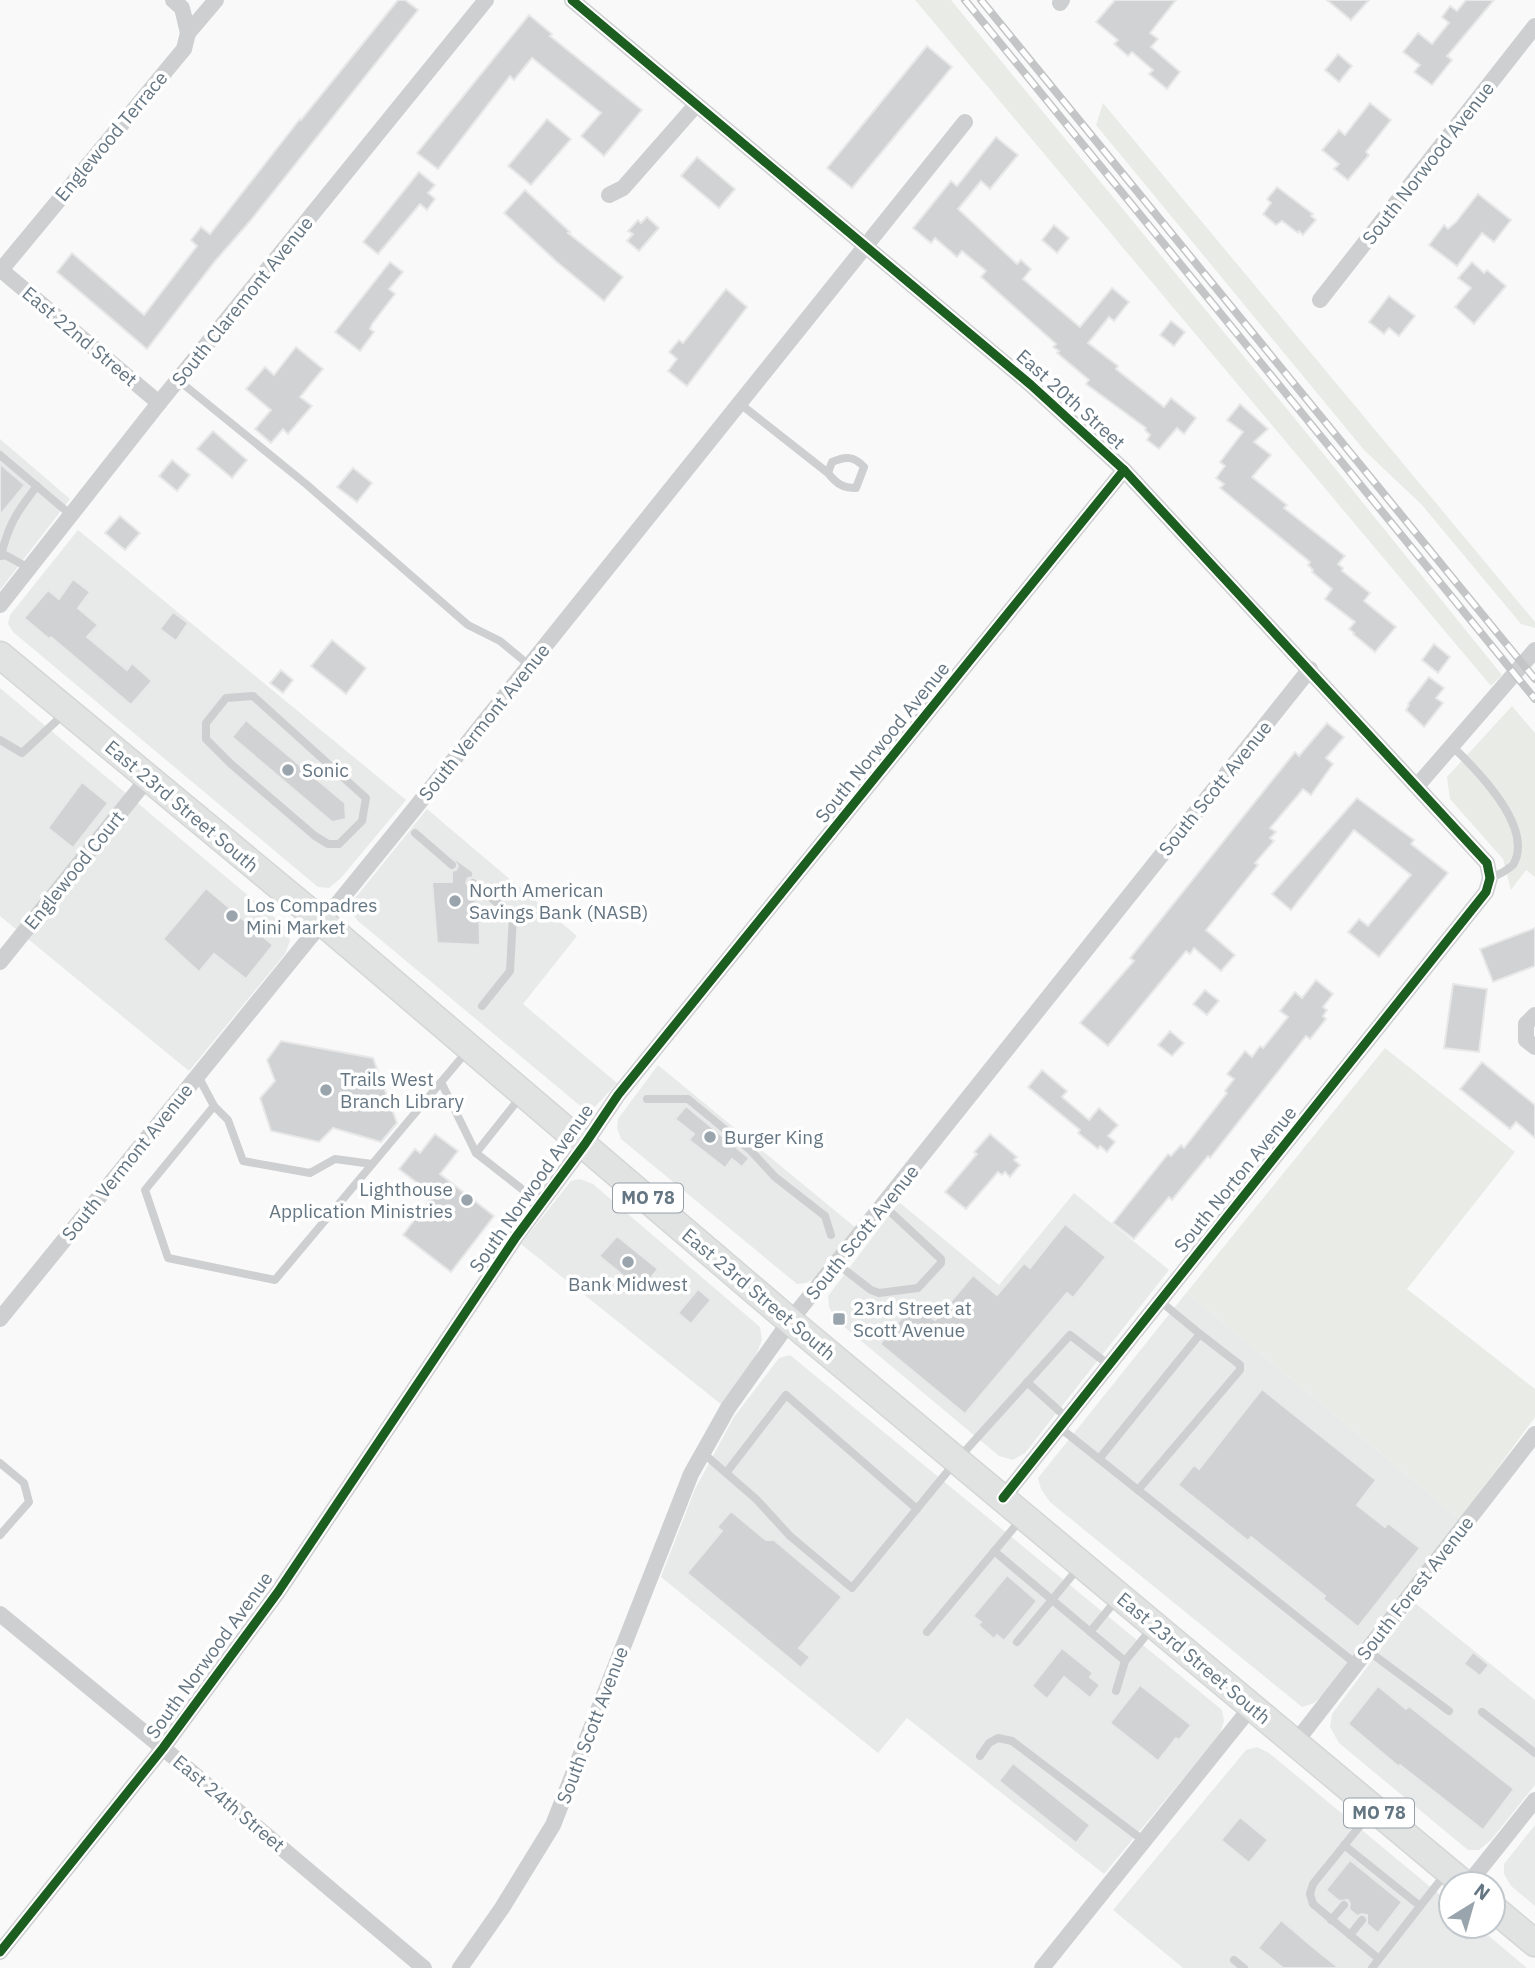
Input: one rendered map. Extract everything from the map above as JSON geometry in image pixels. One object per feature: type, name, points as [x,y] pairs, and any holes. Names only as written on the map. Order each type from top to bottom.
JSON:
[{"type":"main road","name":"East 23rd Street South","points":[[0,655],[321,921],[790,1321],[1295,1742]]},
{"type":"main road","name":"MO 78","points":[[1295,1742],[1449,1870]]},
{"type":"main road","points":[[1507,1920],[1535,1943]]},
{"type":"street","points":[[173,0],[183,8],[188,33]]},
{"type":"street","name":"Englewood Terrace","points":[[0,270],[184,49],[188,33],[216,0]]},
{"type":"street","name":"South Claremont Avenue","points":[[0,605],[159,403],[486,0]]},
{"type":"street","name":"East 20th Street","points":[[572,0],[1031,385],[1124,470],[1487,863],[1490,878]]},
{"type":"street","name":"South Norwood Avenue","points":[[1320,300],[1535,26]]},
{"type":"street","points":[[609,195],[623,188],[696,105]]},
{"type":"street","name":"South Vermont Avenue","points":[[0,1319],[965,122]]},
{"type":"street","name":"East 22nd Street","points":[[0,270],[159,403]]},
{"type":"street","name":"South Norwood Avenue","points":[[0,1952],[163,1748],[278,1592],[516,1237],[618,1095],[1124,470]]},
{"type":"street","points":[[1417,786],[1535,650]]},
{"type":"street","name":"South Scott Avenue","points":[[460,1968],[502,1908],[553,1825],[691,1474],[728,1408],[790,1321],[1310,669]]},
{"type":"street","name":"Englewood Court","points":[[0,962],[148,778]]},
{"type":"street","name":"South Norton Avenue","points":[[1003,1498],[1486,892],[1490,878]]},
{"type":"street","points":[[1535,1015],[1526,1024],[1526,1040],[1535,1047]]},
{"type":"street","name":"South Forest Avenue","points":[[1295,1742],[1535,1434]]},
{"type":"street","name":"East 24th Street","points":[[0,1614],[424,1968]]},
{"type":"street","points":[[1042,1968],[1252,1706]]},
{"type":"street","points":[[1469,1870],[1535,1800]]},
{"type":"lane","points":[[178,380],[306,484],[460,619],[500,641],[529,665]]},
{"type":"lane","points":[[738,404],[828,473],[837,484],[856,488],[864,467],[858,460],[849,457],[832,462],[828,473]]},
{"type":"lane","points":[[0,455],[71,515]]},
{"type":"lane","points":[[29,568],[5,555],[0,556],[6,531],[17,511],[37,486]]},
{"type":"lane","points":[[253,696],[366,798],[362,821],[339,844],[328,844],[231,765],[206,739],[206,723],[226,698],[253,696]]},
{"type":"lane","points":[[0,740],[22,753],[68,711]]},
{"type":"lane","points":[[1452,746],[1514,807]]},
{"type":"lane","points":[[415,833],[452,864]]},
{"type":"lane","points":[[1490,878],[1517,862],[1524,854],[1529,841]]},
{"type":"lane","points":[[473,883],[513,916],[510,971],[482,1006]]},
{"type":"lane","points":[[214,1106],[145,1190],[168,1258],[275,1280],[470,1048]]},
{"type":"lane","points":[[197,1075],[214,1106],[228,1120],[243,1161],[310,1174],[335,1159],[372,1164]]},
{"type":"lane","points":[[441,1082],[476,1153],[541,1204]]},
{"type":"lane","points":[[476,1153],[524,1093]]},
{"type":"lane","points":[[647,1099],[688,1098],[750,1150],[775,1177],[825,1216],[831,1235]]},
{"type":"lane","points":[[836,1263],[878,1293],[918,1288],[941,1263],[941,1259],[883,1205]]},
{"type":"lane","points":[[1138,1490],[1240,1370],[1240,1365],[1160,1301]]},
{"type":"lane","points":[[1099,1459],[1200,1334]]},
{"type":"lane","points":[[702,1453],[756,1499],[790,1536],[852,1588],[957,1460],[1070,1335],[1109,1365]]},
{"type":"lane","points":[[1027,1382],[1099,1459],[1356,1664]]},
{"type":"lane","points":[[726,1473],[786,1395],[917,1509]]},
{"type":"lane","points":[[0,1463],[24,1483],[29,1502],[0,1535]]},
{"type":"lane","points":[[927,1632],[1024,1516]]},
{"type":"lane","points":[[994,1551],[1125,1661]]},
{"type":"lane","points":[[1017,1642],[1082,1564]]},
{"type":"lane","points":[[1090,1632],[1120,1596]]},
{"type":"lane","points":[[1116,1690],[1125,1661],[1154,1625]]},
{"type":"lane","points":[[1367,1650],[1449,1711]]},
{"type":"lane","points":[[1482,1712],[1535,1753]]},
{"type":"lane","points":[[980,1756],[989,1743],[999,1738],[1013,1741],[1144,1841]]},
{"type":"lane","points":[[1374,1809],[1313,1884],[1310,1894],[1313,1904],[1379,1959]]},
{"type":"lane","points":[[1344,1845],[1370,1871],[1420,1906]]},
{"type":"lane","points":[[1372,1968],[1420,1906],[1437,1895]]},
{"type":"lane","points":[[1331,1920],[1344,1905]]},
{"type":"lane","points":[[1350,1935],[1362,1920]]},
{"type":"lane","points":[[1234,1961],[1244,1968]]},
{"type":"shaded area","points":[[915,0],[951,0],[1502,675],[1491,686]]},
{"type":"shaded area","points":[[1103,103],[1535,622],[1535,628],[1521,624],[1422,505],[1364,450],[1096,125]]},
{"type":"shaded area","points":[[0,439],[70,499],[0,590]]},
{"type":"shaded area","points":[[78,530],[406,800],[341,878],[329,888],[318,887],[13,632],[8,624],[10,615]]},
{"type":"shaded area","points":[[0,688],[287,928],[290,941],[285,954],[189,1071],[0,916]]},
{"type":"shaded area","points":[[1512,706],[1535,733],[1535,877],[1526,870],[1511,890],[1503,859],[1450,799],[1447,777]]},
{"type":"shaded area","points":[[427,809],[577,936],[523,1004],[617,1083],[593,1109],[584,1109],[358,921],[351,912],[352,902]]},
{"type":"shaded area","points":[[1385,1048],[1515,1152],[1407,1289],[1535,1389],[1535,1417],[1460,1519],[1187,1292]]},
{"type":"shaded area","points":[[658,1065],[856,1228],[818,1276],[806,1283],[797,1284],[621,1139],[617,1128],[618,1119]]},
{"type":"shaded area","points":[[580,1179],[593,1184],[760,1327],[762,1340],[755,1357],[722,1405],[521,1244],[571,1181]]},
{"type":"shaded area","points":[[1074,1193],[1169,1270],[1025,1453],[1013,1460],[999,1456],[836,1320],[829,1307],[828,1296],[899,1202],[999,1285]]},
{"type":"shaded area","points":[[1187,1292],[1460,1519],[1324,1694],[1314,1703],[1302,1707],[1050,1502],[1041,1489],[1038,1478]]},
{"type":"shaded area","points":[[790,1355],[1222,1710],[1224,1721],[1220,1734],[1104,1874],[907,1718],[878,1753],[661,1577],[695,1489],[734,1417],[779,1358]]},
{"type":"shaded area","points":[[1415,1603],[1535,1700],[1535,1785],[1491,1840],[1479,1850],[1468,1850],[1339,1743],[1330,1727],[1332,1714]]},
{"type":"shaded area","points":[[1257,1747],[1269,1753],[1437,1892],[1437,1940],[1494,1940],[1527,1968],[1183,1968],[1113,1910],[1246,1750]]},
{"type":"shaded area","points":[[1535,1825],[1535,1906],[1511,1886],[1504,1864]]},
{"type":"building","points":[[398,0],[405,0],[418,10],[147,349],[57,272],[72,253],[144,315],[197,246],[191,240],[201,227],[210,234]]},
{"type":"building","points":[[1115,0],[1176,0],[1150,33],[1158,39],[1151,47],[1180,72],[1167,89],[1149,74],[1153,70],[1132,52],[1128,56],[1114,44],[1118,40],[1096,22]]},
{"type":"building","points":[[1327,0],[1369,0],[1351,20]]},
{"type":"building","points":[[1466,0],[1494,0],[1447,56],[1452,60],[1432,85],[1414,72],[1420,65],[1403,52],[1418,33],[1432,44],[1449,23],[1442,17],[1450,6],[1457,11]]},
{"type":"building","points":[[529,15],[552,34],[550,36],[642,110],[604,156],[581,136],[601,113],[532,58],[514,80],[510,76],[438,169],[417,153]]},
{"type":"building","points":[[927,46],[952,67],[852,188],[827,168]]},
{"type":"building","points":[[1338,54],[1352,66],[1339,82],[1325,70]]},
{"type":"building","points":[[1370,103],[1391,120],[1366,152],[1369,155],[1348,180],[1334,169],[1339,164],[1322,150],[1339,130],[1345,135]]},
{"type":"building","points":[[547,119],[571,139],[531,185],[508,166]]},
{"type":"building","points":[[996,137],[1018,155],[990,189],[981,181],[958,209],[1017,264],[1021,260],[1031,269],[1023,279],[1080,327],[1112,288],[1129,302],[1114,321],[1109,317],[1088,343],[1164,407],[1171,398],[1196,418],[1184,434],[1177,428],[1159,449],[1147,440],[1150,435],[1146,428],[1086,384],[1089,380],[1057,353],[1059,351],[1053,347],[1056,344],[981,277],[986,271],[962,251],[957,257],[935,238],[931,243],[913,228],[951,181],[957,186]]},
{"type":"building","points":[[697,157],[735,189],[719,208],[681,176]]},
{"type":"building","points":[[419,172],[435,185],[428,193],[435,199],[427,210],[420,204],[378,254],[363,242]]},
{"type":"building","points":[[1277,187],[1313,214],[1311,216],[1316,220],[1303,235],[1282,221],[1276,225],[1263,214],[1271,203],[1267,199]]},
{"type":"building","points":[[525,190],[570,232],[568,233],[623,277],[604,301],[504,213]]},
{"type":"building","points":[[1478,194],[1511,220],[1494,242],[1482,233],[1457,266],[1429,245],[1444,225],[1448,229],[1456,222]]},
{"type":"building","points":[[647,217],[659,228],[639,251],[627,241],[633,234],[628,231],[638,220],[641,223]]},
{"type":"building","points":[[1054,225],[1069,238],[1057,253],[1042,240]]},
{"type":"building","points":[[390,262],[403,272],[389,289],[395,294],[372,324],[370,329],[374,332],[360,351],[335,332]]},
{"type":"building","points":[[1472,262],[1484,273],[1487,270],[1506,286],[1474,324],[1455,307],[1471,288],[1458,278]]},
{"type":"building","points":[[726,289],[747,307],[687,386],[668,371],[677,359],[669,352],[679,340],[683,343]]},
{"type":"building","points":[[1389,296],[1415,316],[1399,336],[1389,328],[1384,334],[1369,322]]},
{"type":"building","points":[[1171,321],[1185,332],[1174,346],[1160,335]]},
{"type":"building","points":[[296,347],[323,369],[300,397],[312,406],[288,434],[283,429],[271,443],[255,429],[271,410],[246,389],[265,367],[274,375]]},
{"type":"building","points":[[1240,404],[1268,429],[1254,442],[1271,455],[1252,477],[1287,505],[1284,508],[1345,556],[1338,564],[1343,568],[1342,571],[1370,593],[1364,601],[1396,627],[1375,652],[1349,629],[1355,622],[1325,599],[1332,589],[1312,572],[1308,565],[1310,562],[1220,488],[1224,484],[1216,478],[1225,466],[1220,462],[1243,432],[1227,420]]},
{"type":"building","points":[[213,431],[247,460],[232,478],[197,449]]},
{"type":"building","points":[[172,460],[190,475],[177,491],[159,476]]},
{"type":"building","points":[[0,464],[25,485],[0,515]]},
{"type":"building","points":[[353,468],[372,483],[357,502],[337,487]]},
{"type":"building","points":[[120,516],[140,533],[125,550],[105,533]]},
{"type":"building","points":[[73,579],[90,592],[78,608],[98,625],[87,637],[127,670],[132,663],[152,681],[131,705],[51,637],[49,639],[24,618],[48,590],[59,599]]},
{"type":"building","points":[[173,612],[188,623],[176,641],[160,629]]},
{"type":"building","points":[[332,640],[366,668],[346,694],[311,666]]},
{"type":"building","points":[[1434,644],[1450,657],[1438,673],[1422,660]]},
{"type":"building","points":[[281,670],[293,680],[283,693],[270,683]]},
{"type":"building","points":[[1429,677],[1444,688],[1436,698],[1443,703],[1424,727],[1406,710]]},
{"type":"building","name":"Sonic","points":[[246,720],[345,803],[346,819],[332,822],[232,737]]},
{"type":"building","points":[[1327,723],[1344,737],[1326,758],[1333,764],[1311,795],[1303,789],[1270,828],[1276,832],[1270,838],[1274,841],[1206,930],[1235,955],[1221,971],[1194,948],[1190,954],[1186,951],[1108,1046],[1080,1023],[1134,961],[1130,958],[1295,752],[1299,756]]},
{"type":"building","points":[[82,782],[108,803],[73,848],[48,828]]},
{"type":"building","points":[[1357,798],[1414,840],[1411,844],[1448,873],[1379,957],[1348,932],[1359,919],[1368,926],[1411,875],[1354,830],[1291,910],[1272,894]]},
{"type":"building","name":"North American Savings Bank (NASB)","points":[[451,856],[473,872],[473,877],[468,878],[466,883],[474,892],[474,900],[479,903],[480,945],[437,943],[432,882],[452,882],[452,871],[458,866]]},
{"type":"building","points":[[206,888],[273,945],[246,979],[214,954],[199,972],[163,939]]},
{"type":"building","points":[[1535,928],[1535,966],[1493,982],[1480,949]]},
{"type":"building","points":[[1316,980],[1333,994],[1323,1007],[1327,1010],[1323,1016],[1326,1019],[1310,1039],[1306,1036],[1210,1158],[1208,1156],[1172,1200],[1169,1197],[1134,1239],[1113,1223],[1168,1154],[1171,1156],[1181,1145],[1184,1148],[1227,1093],[1225,1091],[1234,1079],[1227,1074],[1245,1051],[1252,1057],[1260,1046],[1263,1048],[1288,1017],[1280,1011],[1295,992],[1302,998]]},
{"type":"building","points":[[1453,984],[1487,989],[1479,1052],[1444,1048]]},
{"type":"building","points":[[1205,990],[1219,1001],[1207,1015],[1193,1004]]},
{"type":"building","points":[[1170,1031],[1184,1043],[1172,1056],[1158,1045]]},
{"type":"building","name":"Trails West Branch Library","points":[[281,1041],[373,1058],[397,1123],[381,1142],[333,1128],[319,1142],[271,1131],[260,1098],[275,1081],[267,1060]]},
{"type":"building","points":[[1482,1062],[1535,1105],[1535,1138],[1516,1122],[1510,1129],[1460,1089]]},
{"type":"building","points":[[1042,1070],[1067,1091],[1062,1097],[1089,1120],[1099,1108],[1118,1125],[1108,1136],[1115,1142],[1107,1152],[1100,1146],[1098,1149],[1078,1133],[1080,1130],[1028,1087]]},
{"type":"building","name":"Burger King","points":[[686,1106],[749,1158],[742,1167],[732,1159],[725,1168],[689,1140],[694,1134],[675,1119]]},
{"type":"building","points":[[435,1134],[458,1151],[440,1174],[494,1216],[451,1272],[403,1235],[433,1195],[399,1169],[415,1149],[420,1153]]},
{"type":"building","points":[[990,1134],[1017,1157],[1014,1160],[1020,1165],[1010,1177],[1005,1172],[1002,1175],[998,1172],[966,1209],[945,1192]]},
{"type":"building","points":[[1065,1224],[1106,1257],[1073,1298],[1067,1293],[965,1414],[880,1344],[914,1303],[935,1320],[973,1275],[997,1295],[1024,1263],[1030,1268]]},
{"type":"building","name":"Bank Midwest","points":[[617,1236],[658,1269],[641,1290],[599,1256]]},
{"type":"building","points":[[698,1289],[711,1300],[691,1324],[678,1313]]},
{"type":"building","points":[[1262,1389],[1376,1480],[1357,1505],[1385,1527],[1388,1523],[1420,1548],[1358,1627],[1323,1599],[1325,1596],[1251,1537],[1248,1541],[1178,1485],[1194,1465],[1199,1469]]},
{"type":"building","points":[[731,1511],[766,1540],[774,1540],[842,1597],[799,1648],[810,1657],[801,1668],[687,1573],[722,1531],[717,1527]]},
{"type":"building","points":[[1007,1575],[1037,1601],[1004,1641],[997,1635],[994,1639],[978,1625],[981,1622],[973,1616]]},
{"type":"building","points":[[1062,1648],[1093,1673],[1090,1677],[1100,1685],[1090,1698],[1064,1677],[1047,1699],[1032,1686]]},
{"type":"building","points":[[1473,1652],[1489,1665],[1480,1676],[1464,1664]]},
{"type":"building","points":[[1140,1685],[1191,1725],[1179,1740],[1176,1738],[1158,1761],[1110,1723]]},
{"type":"building","points":[[1378,1686],[1406,1709],[1409,1706],[1514,1789],[1483,1830],[1400,1765],[1399,1767],[1348,1724]]},
{"type":"building","points":[[1013,1763],[1090,1825],[1076,1843],[999,1781]]},
{"type":"building","points":[[1240,1817],[1268,1840],[1249,1863],[1221,1840]]},
{"type":"building","points":[[1350,1860],[1402,1902],[1378,1933],[1367,1924],[1367,1915],[1357,1916],[1349,1909],[1348,1900],[1339,1901],[1326,1890]]},
{"type":"building","points":[[1281,1920],[1339,1968],[1283,1968],[1258,1948]]},
{"type":"railway","points":[[965,0],[1535,699]]},
{"type":"railway","points":[[981,0],[1535,679]]},
{"type":"cycle path","points":[[572,0],[1031,385],[1124,470],[1487,863],[1490,878],[1486,892],[1003,1498]]},
{"type":"cycle path","points":[[0,1952],[163,1748],[278,1592],[516,1237],[618,1095],[1124,470]]},
{"type":"place","name":"Sonic","points":[[288,770]]},
{"type":"place","name":"North American Savings Bank (NASB)","points":[[455,901]]},
{"type":"place","name":"Los Compadres Mini Market","points":[[232,916]]},
{"type":"place","name":"Trails West Branch Library","points":[[326,1090]]},
{"type":"place","name":"Burger King","points":[[710,1137]]},
{"type":"place","name":"Lighthouse Application Ministries","points":[[467,1200]]},
{"type":"place","name":"Bank Midwest","points":[[628,1262]]},
{"type":"place","name":"23rd Street at Scott Avenue","points":[[839,1319]]}]
